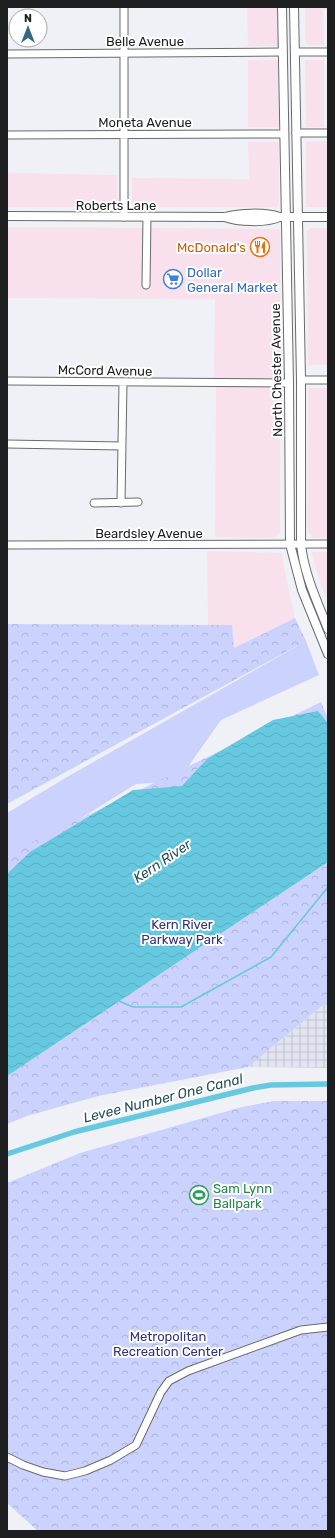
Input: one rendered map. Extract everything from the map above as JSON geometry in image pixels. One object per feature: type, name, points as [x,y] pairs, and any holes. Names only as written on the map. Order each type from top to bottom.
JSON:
[{"type":"main road","name":"North Chester Avenue","points":[[282,7],[284,103],[282,217],[289,363],[290,544],[302,590],[328,654]]},
{"type":"main road","name":"North Chester Avenue","points":[[294,7],[301,380],[301,544],[302,555],[310,587],[328,629]]},
{"type":"main road","points":[[284,103],[293,131],[296,133]]},
{"type":"main road","name":"Roberts Lane","points":[[7,216],[225,217],[233,214],[272,214],[282,217],[328,217]]},
{"type":"main road","points":[[289,363],[295,378],[301,380]]},
{"type":"main road","points":[[289,383],[296,392],[301,408]]},
{"type":"street","points":[[124,7],[124,217]]},
{"type":"street","name":"Belle Avenue","points":[[7,54],[283,52]]},
{"type":"street","points":[[295,52],[328,52]]},
{"type":"street","points":[[296,133],[328,133]]},
{"type":"street","name":"Moneta Avenue","points":[[7,135],[284,134]]},
{"type":"street","points":[[146,285],[147,216]]},
{"type":"street","points":[[301,380],[328,380]]},
{"type":"street","name":"McCord Avenue","points":[[7,381],[289,383]]},
{"type":"street","points":[[121,503],[123,382]]},
{"type":"street","points":[[7,444],[122,446]]},
{"type":"street","points":[[94,503],[138,502]]},
{"type":"street","name":"Beardsley Avenue","points":[[7,545],[328,544]]},
{"type":"street","points":[[7,1457],[23,1466],[43,1472],[65,1476],[85,1471],[111,1460],[136,1445],[161,1392],[169,1381],[188,1371],[300,1330],[328,1327]]},
{"type":"shaded area","points":[[247,7],[278,7],[278,46],[248,46]]},
{"type":"shaded area","points":[[305,7],[328,7],[328,10],[323,10],[324,45],[309,45],[305,41]]},
{"type":"shaded area","points":[[248,60],[278,60],[279,127],[248,127]]},
{"type":"shaded area","points":[[305,60],[324,60],[324,127],[306,127]]},
{"type":"shaded area","points":[[327,141],[328,207],[306,207],[306,142]]},
{"type":"shaded area","points":[[248,142],[279,142],[279,203],[277,207],[136,207],[132,204],[132,178],[249,179]]},
{"type":"shaded area","points":[[7,173],[117,175],[117,202],[114,207],[7,207]]},
{"type":"shaded area","points":[[7,227],[278,229],[280,231],[280,533],[274,538],[215,537],[215,299],[7,298]]},
{"type":"shaded area","points":[[311,228],[328,228],[328,365],[308,365],[307,231]]},
{"type":"shaded area","points":[[308,388],[327,388],[328,538],[313,538],[307,531]]},
{"type":"shaded area","points":[[207,551],[281,553],[295,618],[234,648],[232,625],[208,625]]},
{"type":"shaded area","points":[[313,552],[328,552],[328,600],[322,588],[312,554]]},
{"type":"shaded area","points":[[328,1001],[328,1068],[248,1067],[281,1040]]},
{"type":"green space","points":[[295,618],[306,641],[7,804],[7,624],[232,625],[234,648]]},
{"type":"green space","points":[[306,641],[319,675],[221,720],[178,781],[136,784],[28,851],[7,869],[7,813],[67,777]]},
{"type":"green space","name":"Kern River Parkway Park","points":[[321,702],[328,718],[328,1001],[248,1067],[98,1096],[27,1116],[7,1124],[7,864],[28,844]]},
{"type":"green space","name":"Metropolitan Recreation Center","points":[[274,1101],[328,1101],[328,1531],[38,1531],[7,1503],[7,1183],[80,1153],[242,1107]]},
{"type":"water","name":"Kern River Parkway Park","points":[[318,711],[328,723],[328,862],[7,1076],[7,874],[30,852],[133,790],[182,786],[207,759],[273,720]]},
{"type":"waterway","points":[[119,1001],[133,1007],[181,1007],[271,957],[328,887]]},
{"type":"waterway","name":"Levee Number One Canal","points":[[7,1154],[74,1132],[253,1088],[271,1085],[328,1084]]},
{"type":"place","name":"McDonald's","points":[[260,247]]},
{"type":"place","name":"Dollar General Market","points":[[173,279]]},
{"type":"place","name":"Sam Lynn Ballpark","points":[[199,1195]]},
{"type":"water label","name":"Kern River","points":[[162,861]]}]
